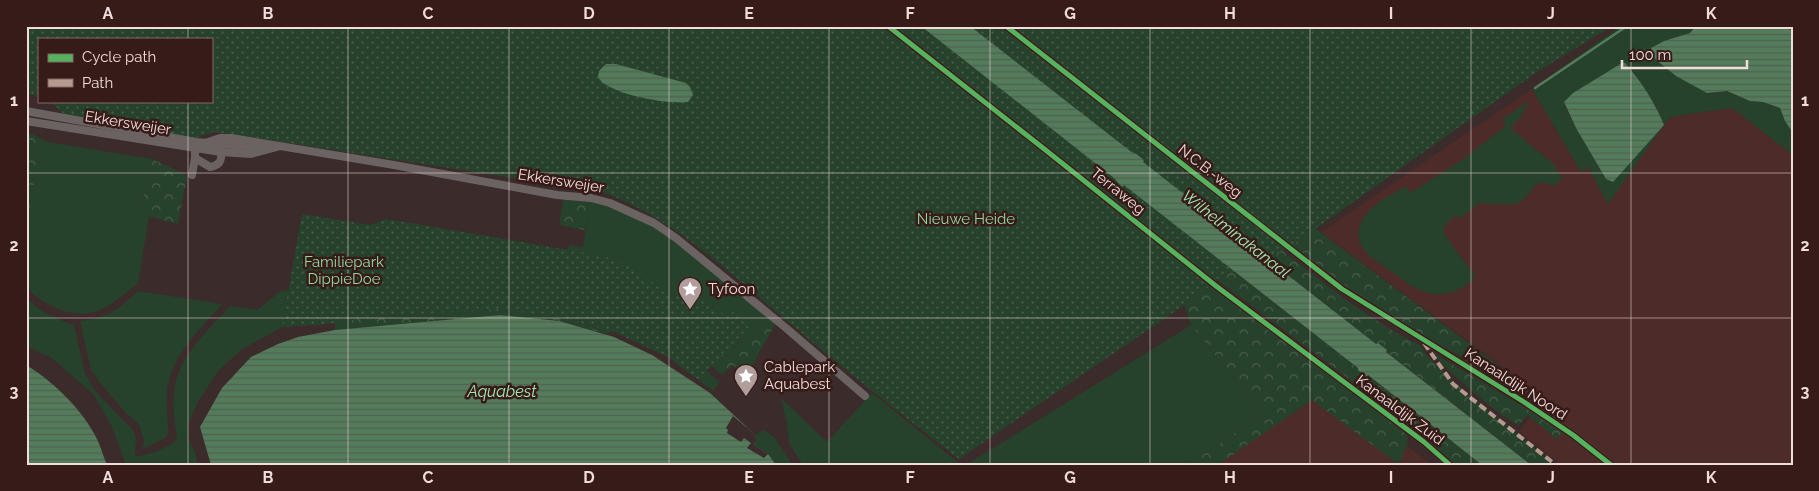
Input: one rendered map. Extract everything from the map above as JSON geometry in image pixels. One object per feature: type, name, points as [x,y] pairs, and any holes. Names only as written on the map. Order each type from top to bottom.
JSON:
[{"type":"street","name":"Terraweg","points":[[888,26],[1216,286],[1334,375]]},
{"type":"street","name":"N.C.B.-weg","points":[[1006,26],[1335,284],[1403,329]]},
{"type":"street","name":"Ekkersweijer","points":[[26,111],[205,143],[279,147]]},
{"type":"street","name":"Ekkersweijer","points":[[26,121],[221,152],[251,154],[279,147]]},
{"type":"street","name":"Ekkersweijer","points":[[205,143],[220,138],[231,138],[394,165],[556,195],[591,198],[610,203],[654,224],[684,244],[865,396]]},
{"type":"street","points":[[195,158],[210,168],[218,165],[221,160],[221,152],[214,143]]},
{"type":"street","points":[[192,175],[195,149]]},
{"type":"street","name":"Kanaaldijk Noord","points":[[1403,329],[1524,402],[1611,465]]},
{"type":"street","name":"Kanaaldijk Zuid","points":[[1334,375],[1424,442],[1450,465]]},
{"type":"shaded area","points":[[1532,89],[1581,172],[1587,166],[1610,199],[1670,117],[1732,108],[1793,155],[1793,465],[1561,465],[1519,431],[1546,399],[1321,232]]},
{"type":"shaded area","points":[[1332,387],[1432,465],[1218,465],[1244,445]]},
{"type":"green space","name":"Nieuwe Heide","points":[[26,26],[1612,26],[1537,72],[1288,248],[1223,276],[1189,302],[959,459],[853,376],[702,250],[655,217],[603,192],[231,134],[213,132],[193,139],[65,115],[51,102],[212,102],[212,38],[38,38],[38,96],[26,94]]},
{"type":"green space","points":[[1621,26],[1696,26],[1690,33],[1664,41],[1707,93],[1726,91],[1750,101],[1763,102],[1780,108],[1785,121],[1793,133],[1793,155],[1732,108],[1670,117],[1608,204],[1588,167],[1581,172],[1532,89]],"holes":[[[1634,73],[1657,108],[1606,179],[1564,104]]]},
{"type":"green space","points":[[1083,83],[1284,205],[1498,365],[1482,367],[1413,331],[1369,304]]},
{"type":"green space","points":[[1529,101],[1520,118],[1510,128],[1556,166],[1555,169],[1563,177],[1554,186],[1546,183],[1536,185],[1523,200],[1517,203],[1478,203],[1460,219],[1456,215],[1446,224],[1443,231],[1445,235],[1475,276],[1470,282],[1449,293],[1433,294],[1425,292],[1411,285],[1367,253],[1358,234],[1363,219],[1373,207],[1406,186],[1410,193],[1459,162],[1506,126],[1502,120]]},
{"type":"green space","points":[[1098,107],[1346,300],[1393,331],[1421,346],[1427,356],[1456,384],[1555,465],[1531,465],[1384,350],[1387,350],[1378,343],[1378,346],[1141,160]]},
{"type":"green space","points":[[26,131],[41,139],[26,234]]},
{"type":"green space","points":[[41,139],[48,142],[152,159],[140,214],[149,216],[138,283],[112,303],[94,312],[84,314],[73,313],[56,308],[35,296],[26,282],[26,245]]},
{"type":"green space","points":[[152,159],[187,175],[178,224],[140,214]]},
{"type":"green space","points":[[1122,184],[1482,465],[1454,465],[1369,394],[1215,278]]},
{"type":"green space","points":[[564,196],[590,201],[585,230],[559,225]]},
{"type":"green space","points":[[590,201],[614,208],[637,218],[661,232],[685,248],[768,318],[752,338],[742,339],[726,356],[561,290],[569,245],[583,247]]},
{"type":"green space","name":"Familiepark DippieDoe","points":[[302,214],[370,225],[386,219],[604,256],[634,268],[671,297],[689,285],[726,316],[733,312],[749,327],[698,379],[668,357],[612,331],[559,317],[521,312],[496,309],[373,317],[327,324],[282,327]]},
{"type":"green space","points":[[1167,251],[1407,435],[1408,442],[1399,465],[1312,400],[1218,465],[1188,465],[1263,414],[1191,325]]},
{"type":"green space","points":[[282,290],[339,299],[640,315],[720,382],[713,391],[668,357],[612,331],[559,317],[372,310],[327,324],[282,327],[241,350],[218,371],[198,402],[189,422],[189,440],[195,452],[198,465],[126,465],[113,429],[94,395],[52,358],[26,346],[26,297],[42,311],[74,325],[85,374],[96,392],[133,430],[136,438],[135,456],[146,455],[163,448],[177,439],[173,403],[176,379],[187,356],[203,335],[230,306],[257,310]]},
{"type":"green space","points":[[138,291],[222,304],[196,333],[174,366],[167,391],[168,434],[165,438],[143,449],[144,440],[139,424],[125,412],[91,370],[80,321],[112,312]]},
{"type":"green space","points":[[353,301],[373,317],[496,309],[559,317],[612,331],[606,334],[559,321],[500,315],[335,330],[335,322]]},
{"type":"green space","points":[[768,318],[775,324],[746,377],[733,365],[722,375],[698,355],[706,349],[726,356],[743,339],[752,338]]},
{"type":"green space","points":[[1191,325],[1263,414],[1188,465],[966,465]]},
{"type":"green space","points":[[1435,354],[1527,409],[1562,433],[1557,439],[1527,415],[1519,425],[1507,418],[1455,376]]},
{"type":"green space","points":[[872,393],[961,465],[803,465],[789,443],[781,398],[827,442]]},
{"type":"green space","points":[[763,430],[774,437],[793,465],[776,465],[768,454],[754,445],[757,439],[754,436]]},
{"type":"water","points":[[921,26],[970,26],[1144,160],[1143,162],[1376,344],[1378,343],[1387,350],[1386,352],[1531,465],[1482,465],[1368,375],[1366,377],[1358,368],[1124,185],[1122,187],[1114,178]]},
{"type":"water","points":[[1696,26],[1783,26],[1791,30],[1793,33],[1793,133],[1785,121],[1780,108],[1763,102],[1750,101],[1727,91],[1707,93],[1676,76],[1655,59],[1651,48],[1664,41],[1690,33]]},
{"type":"water","points":[[1625,63],[1642,85],[1652,100],[1664,125],[1613,182],[1606,179],[1576,128],[1564,102],[1573,93]]},
{"type":"water","points":[[606,64],[616,64],[686,83],[693,95],[688,102],[667,102],[625,93],[603,83],[598,77],[599,71]]},
{"type":"water","name":"Aquabest","points":[[500,315],[559,321],[614,337],[652,355],[710,393],[751,431],[757,439],[754,445],[768,454],[776,465],[211,465],[200,427],[222,388],[251,357],[298,337],[335,330]]},
{"type":"water","points":[[26,365],[47,379],[76,407],[97,439],[107,465],[26,465]]},
{"type":"pier","points":[[733,416],[751,431],[757,439],[754,445],[768,454],[764,458],[747,448],[751,443],[744,438],[741,442],[727,433],[728,430],[726,428]]},
{"type":"waterway","points":[[1535,88],[1627,26]]},
{"type":"marked path","points":[[1424,343],[1453,384],[1556,465]]},
{"type":"cycle path","points":[[888,26],[1216,286],[1424,442],[1450,465]]},
{"type":"cycle path","points":[[1006,26],[1342,289],[1524,402],[1573,435],[1611,465]]},
{"type":"place","name":"Tyfoon","points":[[690,310]]},
{"type":"place","name":"Cablepark Aquabest","points":[[746,397]]},
{"type":"water label","name":"Wilhelminakanaal","points":[[1236,234]]}]
